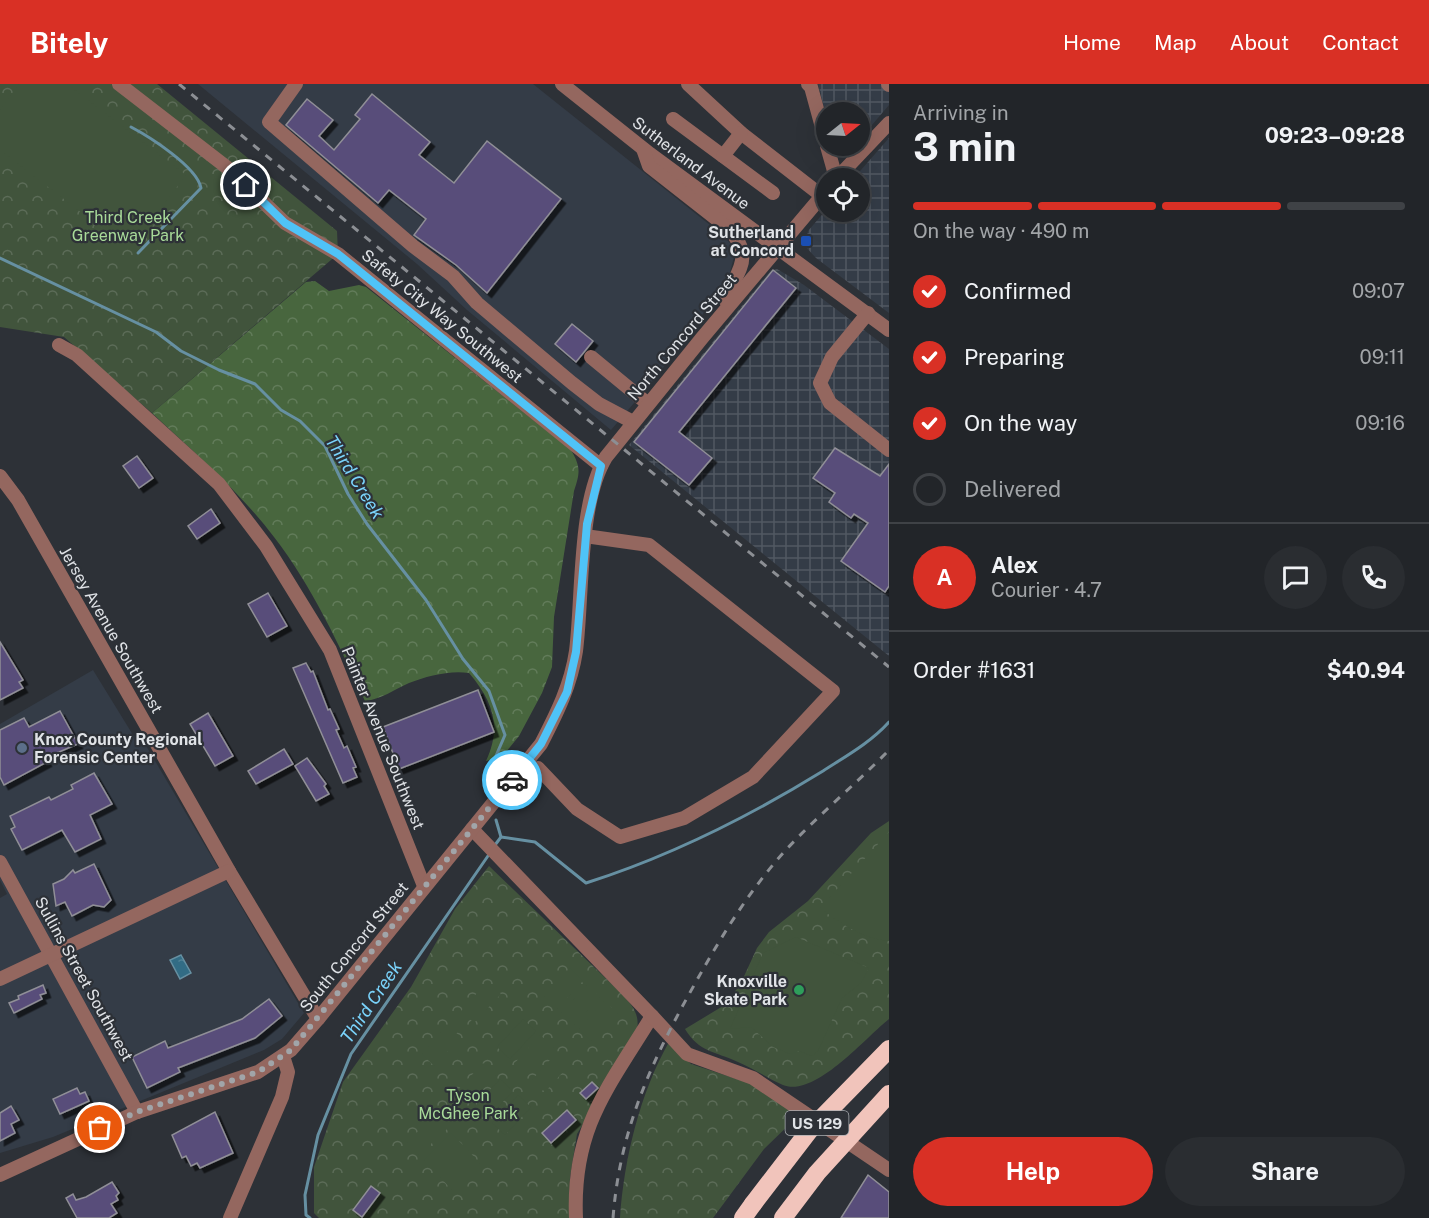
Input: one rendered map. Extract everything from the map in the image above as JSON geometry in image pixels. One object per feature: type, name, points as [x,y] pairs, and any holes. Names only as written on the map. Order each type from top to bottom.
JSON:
[{"type":"highway","name":"US 129","points":[[748,1211],[809,1131],[889,1049]]},
{"type":"highway","name":"US 129","points":[[783,1218],[817,1173],[889,1095]]},
{"type":"street","name":"Safety City Way Southwest","points":[[120,84],[229,169],[285,223],[338,254],[601,466]]},
{"type":"street","points":[[296,84],[269,122],[386,223],[453,276],[477,303],[572,383],[599,404],[633,422]]},
{"type":"street","name":"Sutherland Avenue","points":[[562,84],[643,149],[889,330]]},
{"type":"street","points":[[688,84],[737,138],[754,142],[816,188]]},
{"type":"street","points":[[808,84],[816,105]]},
{"type":"street","points":[[672,119],[773,193]]},
{"type":"street","points":[[846,168],[889,123]]},
{"type":"street","points":[[723,156],[737,138]]},
{"type":"street","points":[[643,149],[649,166],[728,228],[737,240],[741,265],[736,282],[728,292],[724,311]]},
{"type":"street","name":"North Concord Street","points":[[611,449],[816,203]]},
{"type":"street","points":[[868,313],[832,357],[820,382],[830,403],[889,450]]},
{"type":"street","name":"Painter Avenue Southwest","points":[[59,345],[77,355],[219,484],[266,546],[330,650],[424,886]]},
{"type":"street","points":[[591,357],[648,404]]},
{"type":"street","name":"South Concord Street","points":[[0,1175],[137,1112],[258,1072],[283,1056],[318,1019],[541,744],[567,692],[576,652],[585,536],[601,466],[611,449]]},
{"type":"street","name":"Jersey Avenue Southwest","points":[[0,476],[18,500],[229,871],[318,1019]]},
{"type":"street","points":[[538,768],[577,809],[620,837],[684,818],[753,777],[833,691],[649,545],[585,536]]},
{"type":"street","points":[[472,829],[687,1054],[753,1078],[889,1170]]},
{"type":"street","name":"Sullins Street Southwest","points":[[0,864],[137,1112]]},
{"type":"street","points":[[0,979],[229,871]]},
{"type":"street","points":[[576,1218],[575,1190],[581,1147],[593,1112],[652,1016]]},
{"type":"street","points":[[231,1218],[282,1097],[288,1072],[283,1056]]},
{"type":"shaded area","points":[[198,84],[533,84],[731,244],[734,257],[726,283],[657,376],[611,430],[467,310],[417,264]]},
{"type":"shaded area","points":[[818,84],[889,84],[889,105],[870,127],[870,102],[822,102]]},
{"type":"shaded area","points":[[889,138],[889,313],[816,258],[805,246],[808,231],[816,222],[870,222],[870,168],[863,168]]},
{"type":"shaded area","points":[[777,269],[804,285],[889,349],[889,656],[629,445],[770,271]]},
{"type":"shaded area","points":[[93,670],[133,735],[145,744],[304,1013],[282,1039],[264,1050],[53,1137],[0,1153],[0,898],[7,894],[0,880],[0,724]]},
{"type":"green space","name":"Third Creek Greenway Park","points":[[0,84],[157,84],[337,231],[338,254],[152,413],[64,337],[0,327]]},
{"type":"green space","points":[[19,84],[67,84],[186,175],[129,249],[0,150],[0,110]]},
{"type":"green space","points":[[315,281],[329,291],[359,285],[366,287],[571,450],[577,461],[578,475],[554,617],[552,667],[542,693],[519,736],[502,757],[486,761],[493,737],[492,715],[484,694],[469,673],[454,672],[431,676],[365,701],[313,596],[274,537],[231,488],[152,413],[306,282]]},
{"type":"green space","points":[[889,821],[889,1019],[825,1075],[796,1087],[783,1085],[744,1064],[708,1050],[690,1037],[685,1029],[723,1006],[740,985],[757,948],[769,932],[808,901],[871,833]]},
{"type":"green space","points":[[889,832],[889,941],[861,934],[820,908]]},
{"type":"green space","name":"Tyson McGhee Park","points":[[489,866],[622,994],[637,1017],[636,1035],[577,1134],[570,1177],[569,1218],[319,1218],[314,1213],[314,1167],[343,1082],[411,987],[455,909]]},
{"type":"green space","name":"Knoxville Skate Park","points":[[796,937],[869,968],[861,983],[842,998],[818,1051],[812,1056],[799,1051],[790,1054],[773,1047],[751,1027],[730,1029],[763,953]]},
{"type":"green space","points":[[570,968],[583,981],[557,1009],[544,997]]},
{"type":"green space","points":[[487,982],[501,994],[474,1023],[461,1011]]},
{"type":"green space","points":[[587,985],[600,997],[574,1025],[561,1013]]},
{"type":"green space","points":[[604,1001],[618,1013],[591,1041],[579,1029]]},
{"type":"green space","points":[[523,1019],[536,1031],[510,1059],[497,1047]]},
{"type":"green space","points":[[447,1025],[461,1037],[434,1066],[422,1054]]},
{"type":"green space","points":[[540,1035],[554,1047],[527,1076],[514,1064]]},
{"type":"green space","points":[[669,1042],[691,1064],[752,1084],[798,1116],[764,1149],[713,1218],[620,1218],[625,1173],[635,1127],[650,1083]]},
{"type":"green space","points":[[558,1051],[571,1063],[545,1092],[532,1080]]},
{"type":"green space","points":[[483,1063],[496,1075],[470,1103],[457,1091]]},
{"type":"green space","points":[[500,1079],[513,1091],[487,1119],[474,1107]]},
{"type":"green space","points":[[518,1095],[531,1107],[505,1135],[492,1123]]},
{"type":"green space","points":[[435,1116],[447,1129],[419,1155],[407,1142]]},
{"type":"green space","points":[[451,1133],[464,1146],[435,1173],[424,1160]]},
{"type":"green space","points":[[468,1150],[480,1164],[452,1190],[440,1177]]},
{"type":"water","points":[[181,955],[191,973],[180,979],[170,960]]},
{"type":"building","points":[[372,94],[430,142],[419,155],[454,183],[487,141],[561,199],[487,293],[456,265],[414,235],[426,219],[389,190],[378,203],[286,125],[307,99],[333,120],[319,136],[334,150],[360,119],[355,115]]},
{"type":"building","points":[[773,270],[796,288],[679,432],[712,458],[689,485],[634,442]]},
{"type":"building","points":[[572,324],[593,341],[576,362],[555,344]]},
{"type":"building","points":[[835,448],[880,476],[889,464],[889,586],[885,592],[841,561],[868,523],[854,514],[851,518],[829,502],[835,493],[813,478]]},
{"type":"building","points":[[137,456],[153,478],[139,488],[123,466]]},
{"type":"building","points":[[211,509],[220,523],[197,539],[188,526]]},
{"type":"building","points":[[268,593],[287,626],[267,637],[248,604]]},
{"type":"building","points":[[0,642],[23,680],[19,682],[23,688],[0,700]]},
{"type":"building","points":[[306,663],[311,672],[313,671],[328,710],[330,709],[339,729],[336,730],[344,748],[347,746],[356,767],[353,768],[357,777],[343,783],[293,668]]},
{"type":"building","points":[[478,690],[494,732],[399,769],[383,727]]},
{"type":"building","name":"Knox County Regional Forensic Center","points":[[60,711],[78,744],[45,758],[47,762],[4,785],[0,777],[0,730],[24,718],[29,727]]},
{"type":"building","points":[[208,713],[233,756],[215,766],[190,724]]},
{"type":"building","points":[[284,749],[293,764],[256,784],[248,771]]},
{"type":"building","points":[[307,758],[326,784],[324,786],[329,794],[316,801],[295,766]]},
{"type":"building","points":[[94,773],[112,804],[90,815],[101,839],[75,852],[62,830],[22,850],[11,829],[15,827],[10,816],[49,797],[51,800],[73,789],[71,785]]},
{"type":"building","points":[[94,864],[111,900],[104,907],[93,905],[72,916],[65,902],[56,906],[53,884],[64,879],[73,870],[75,873]]},
{"type":"building","points":[[43,985],[46,993],[40,995],[42,999],[14,1013],[9,1003],[19,999],[18,996]]},
{"type":"building","points":[[269,999],[282,1016],[255,1038],[178,1068],[180,1072],[147,1088],[132,1057],[165,1041],[168,1048],[242,1019]]},
{"type":"building","points":[[592,1082],[598,1088],[586,1099],[580,1093]]},
{"type":"building","points":[[77,1088],[80,1094],[85,1092],[89,1101],[60,1114],[53,1099]]},
{"type":"building","points":[[11,1106],[19,1120],[11,1124],[15,1133],[0,1141],[0,1113]]},
{"type":"building","points":[[567,1110],[576,1120],[551,1143],[542,1133]]},
{"type":"building","points":[[215,1112],[233,1153],[200,1168],[197,1163],[191,1166],[186,1156],[182,1158],[172,1135]]},
{"type":"building","points":[[868,1175],[889,1192],[889,1218],[841,1218]]},
{"type":"building","points":[[112,1182],[119,1193],[116,1196],[118,1200],[111,1204],[117,1213],[109,1218],[77,1218],[66,1198],[73,1194],[76,1200],[86,1197]]},
{"type":"building","points":[[371,1186],[380,1193],[362,1217],[353,1210]]},
{"type":"waterway","points":[[131,127],[182,162],[198,180],[201,188],[138,253]]},
{"type":"waterway","name":"Third Creek","points":[[0,258],[156,332],[181,351],[219,370],[255,384],[281,410],[300,421],[325,446],[348,494],[367,524],[426,600],[463,659],[489,691],[505,735],[489,772],[490,780]]},
{"type":"waterway","points":[[501,837],[535,842],[586,883],[678,848],[738,819],[795,788],[849,754],[889,722]]},
{"type":"waterway","name":"Third Creek","points":[[495,845],[501,837],[496,820]]},
{"type":"waterway","name":"Third Creek","points":[[310,1218],[306,1215],[305,1195],[318,1135],[351,1054],[490,853]]},
{"type":"railway","points":[[179,84],[889,667]]},
{"type":"railway","points":[[613,1218],[623,1153],[641,1094],[666,1037],[716,946],[748,897],[784,852],[889,750]]},
{"type":"way so far","points":[[100,1128],[137,1112],[258,1072],[291,1050],[512,780]]},
{"type":"place","name":"Sutherland at Concord","points":[[806,241]]},
{"type":"place","name":"Knox County Regional Forensic Center","points":[[22,748]]},
{"type":"place","name":"Knoxville Skate Park","points":[[799,990]]},
{"type":"route","points":[[246,185],[285,223],[319,245],[338,254],[601,466],[587,524],[576,652],[567,692],[541,744],[512,780]]}]
